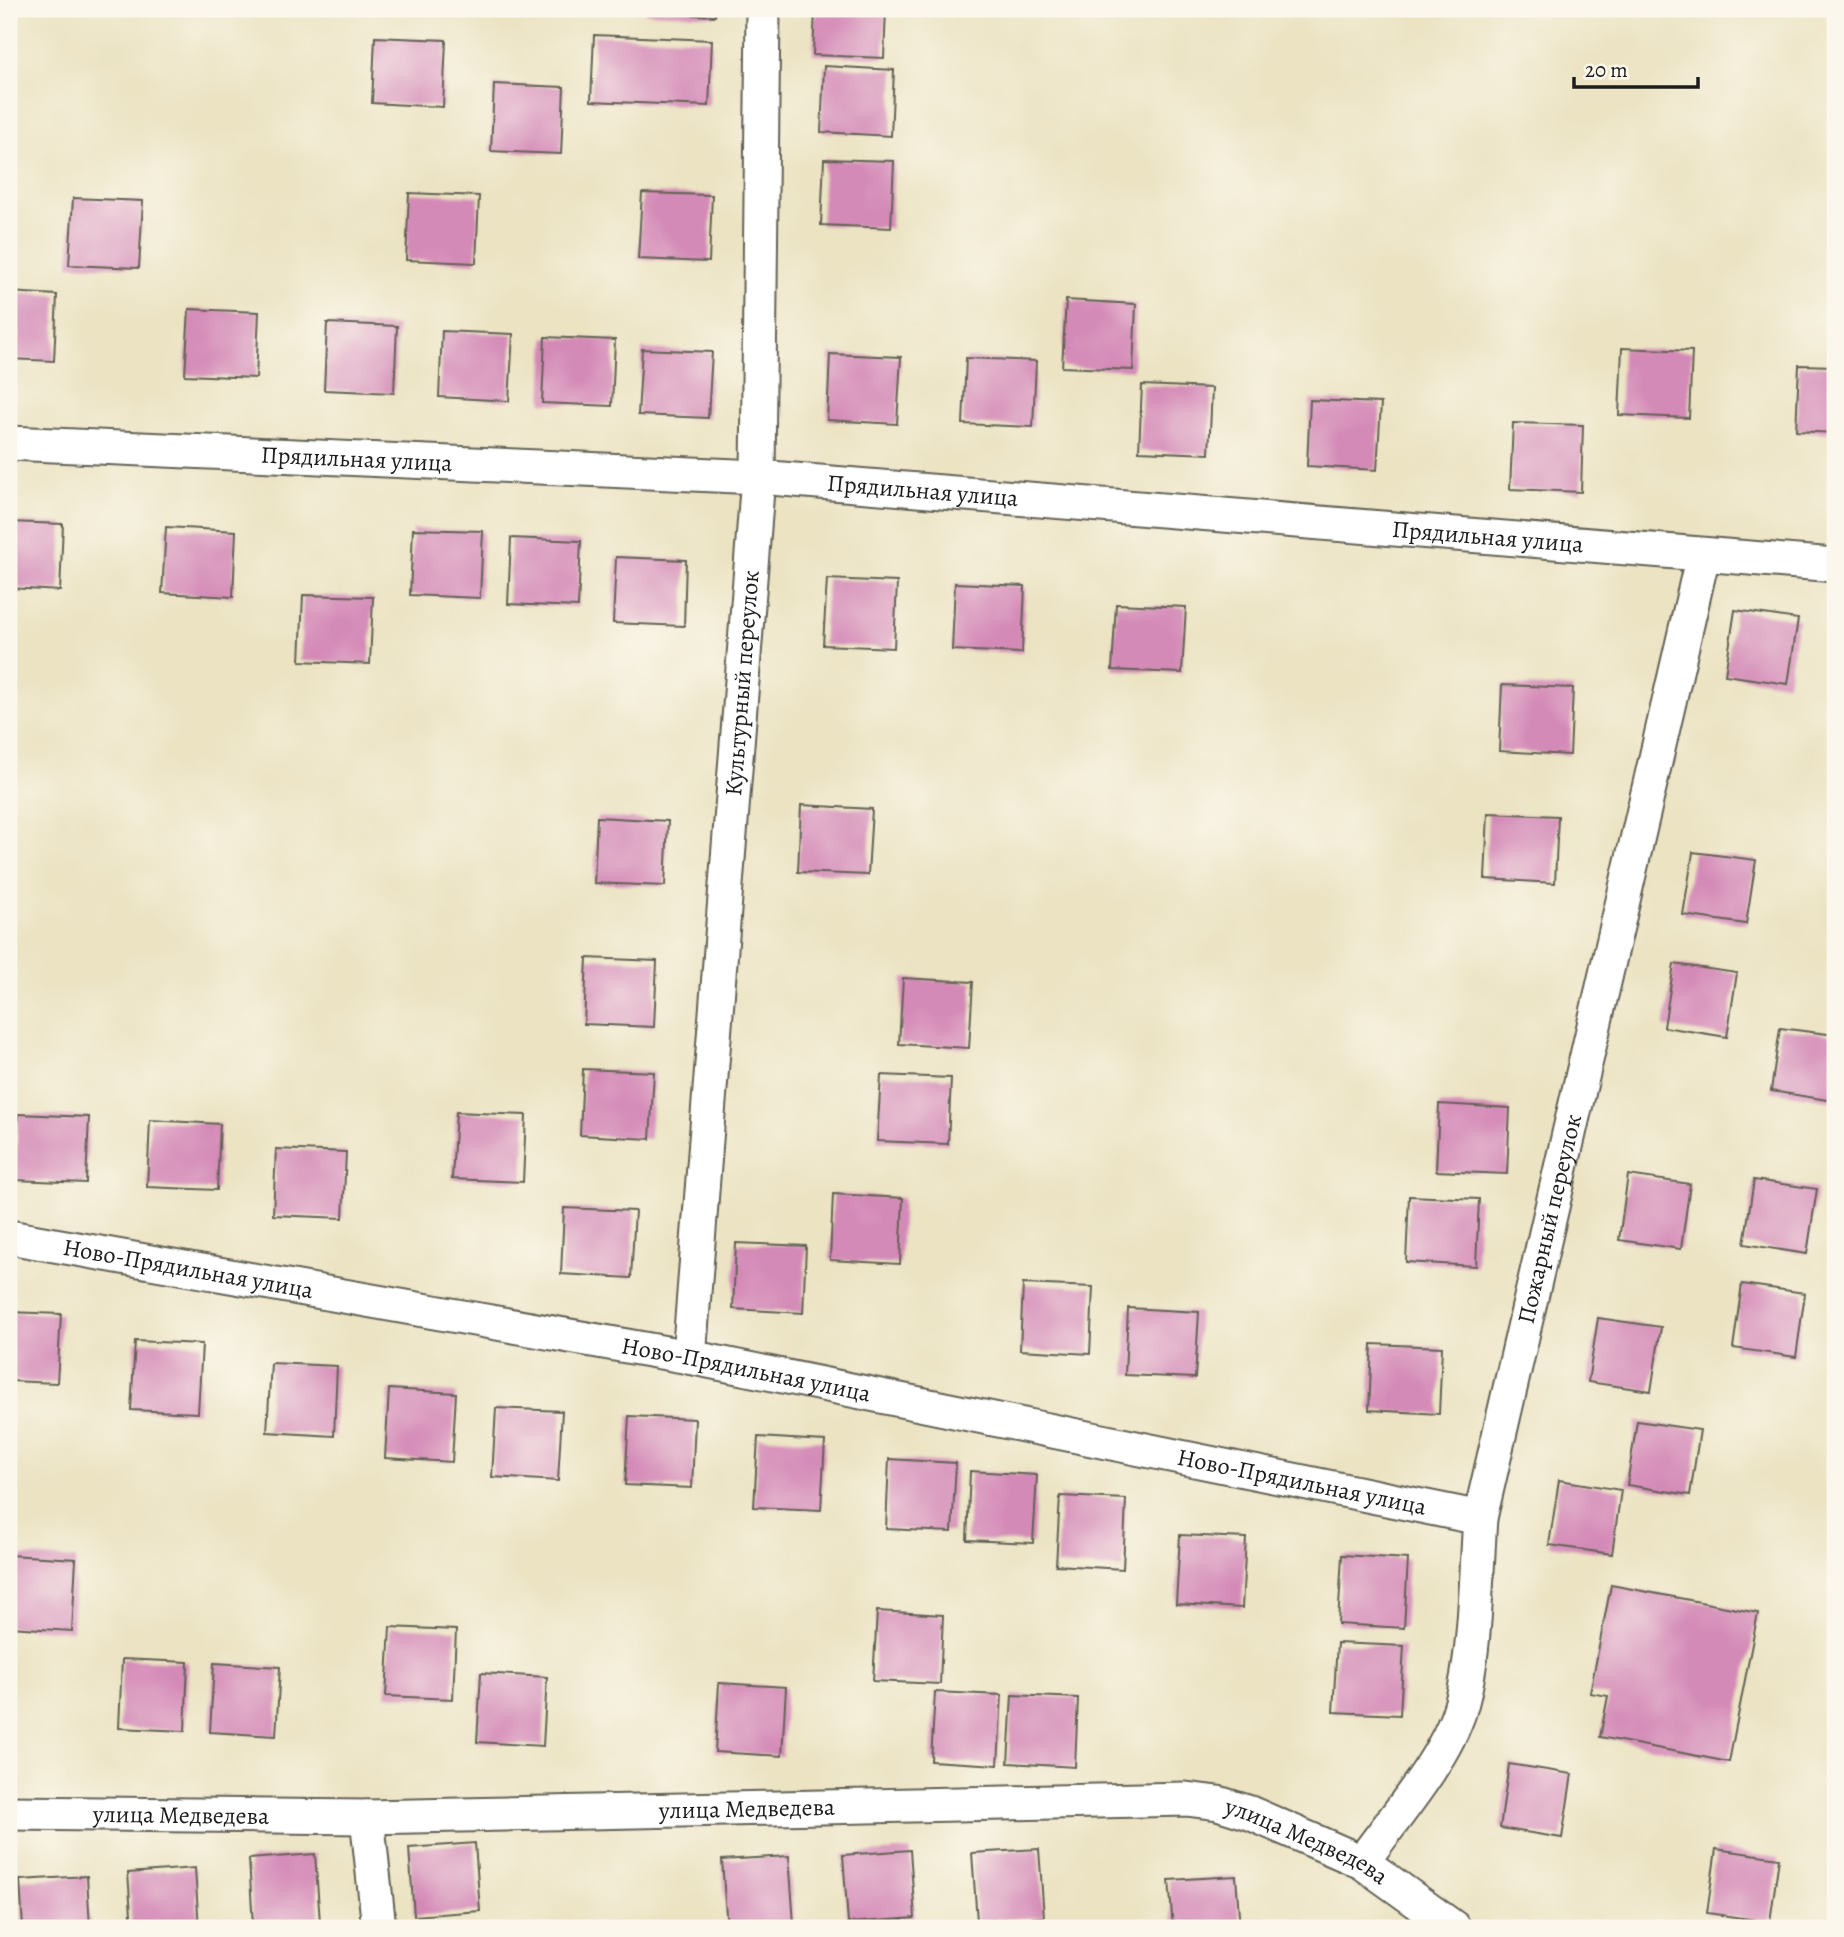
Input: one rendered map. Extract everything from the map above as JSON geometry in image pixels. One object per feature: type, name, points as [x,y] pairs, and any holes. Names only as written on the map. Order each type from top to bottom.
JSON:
[{"type":"street","name":"Культурный переулок","points":[[689,1357],[758,477],[762,9]]},
{"type":"street","name":"Прядильная улица","points":[[9,443],[758,477],[1835,565]]},
{"type":"street","name":"Пожарный переулок","points":[[1362,1862],[1443,1747],[1460,1710],[1467,1676],[1480,1518],[1703,555]]},
{"type":"street","name":"Ново-Прядильная улица","points":[[9,1237],[689,1357],[1480,1518]]},
{"type":"street","name":"улица Медведева","points":[[9,1813],[367,1816],[1186,1800],[1218,1803],[1251,1813],[1362,1862],[1454,1928]]},
{"type":"street","points":[[367,1816],[379,1928]]},
{"type":"building","points":[[645,9],[716,9],[715,16],[645,13]]},
{"type":"building","points":[[815,9],[886,9],[884,58],[813,55]]},
{"type":"building","points":[[594,35],[712,40],[709,106],[591,101]]},
{"type":"building","points":[[375,37],[446,40],[443,107],[372,103]]},
{"type":"building","points":[[824,66],[894,70],[891,136],[821,132]]},
{"type":"building","points":[[494,84],[564,87],[561,154],[491,151]]},
{"type":"building","points":[[824,159],[894,161],[891,228],[821,225]]},
{"type":"building","points":[[409,193],[479,196],[476,263],[406,260]]},
{"type":"building","points":[[642,193],[712,195],[709,262],[638,259]]},
{"type":"building","points":[[73,198],[143,201],[139,268],[69,265]]},
{"type":"building","points":[[9,292],[57,295],[54,361],[9,359]]},
{"type":"building","points":[[1066,300],[1136,304],[1133,370],[1062,367]]},
{"type":"building","points":[[189,309],[259,312],[256,378],[185,375]]},
{"type":"building","points":[[327,323],[397,326],[394,393],[324,390]]},
{"type":"building","points":[[442,331],[513,334],[509,401],[439,397]]},
{"type":"building","points":[[545,337],[615,340],[612,406],[542,403]]},
{"type":"building","points":[[1622,348],[1692,351],[1689,418],[1619,415]]},
{"type":"building","points":[[642,349],[712,352],[708,418],[638,415]]},
{"type":"building","points":[[830,354],[901,357],[897,424],[827,420]]},
{"type":"building","points":[[966,358],[1036,361],[1033,427],[963,424]]},
{"type":"building","points":[[1799,365],[1835,366],[1835,433],[1796,431]]},
{"type":"building","points":[[1142,385],[1212,388],[1209,454],[1139,451]]},
{"type":"building","points":[[1310,400],[1381,403],[1377,470],[1307,466]]},
{"type":"building","points":[[1513,423],[1583,425],[1581,492],[1510,489]]},
{"type":"building","points":[[9,522],[63,524],[60,591],[9,588]]},
{"type":"building","points":[[166,527],[236,531],[233,597],[162,593]]},
{"type":"building","points":[[413,529],[483,531],[480,598],[410,595]]},
{"type":"building","points":[[511,538],[581,541],[578,607],[508,604]]},
{"type":"building","points":[[616,557],[686,560],[684,626],[613,623]]},
{"type":"building","points":[[827,579],[897,582],[894,648],[823,645]]},
{"type":"building","points":[[955,583],[1025,586],[1022,653],[952,650]]},
{"type":"building","points":[[303,595],[373,597],[370,664],[300,661]]},
{"type":"building","points":[[1116,604],[1186,607],[1182,673],[1112,670]]},
{"type":"building","points":[[1735,610],[1798,619],[1788,684],[1725,675]]},
{"type":"building","points":[[1502,685],[1573,688],[1570,755],[1499,751]]},
{"type":"building","points":[[801,805],[872,809],[868,875],[798,872]]},
{"type":"building","points":[[1488,813],[1558,816],[1555,883],[1485,879]]},
{"type":"building","points":[[597,817],[668,821],[665,886],[594,883]]},
{"type":"building","points":[[1693,852],[1756,860],[1746,924],[1683,915]]},
{"type":"building","points":[[587,958],[657,961],[654,1027],[584,1024]]},
{"type":"building","points":[[1674,964],[1737,973],[1727,1037],[1664,1027]]},
{"type":"building","points":[[903,978],[973,982],[969,1048],[899,1044]]},
{"type":"building","points":[[1780,1028],[1835,1035],[1834,1101],[1771,1091]]},
{"type":"building","points":[[583,1069],[654,1072],[650,1139],[580,1135]]},
{"type":"building","points":[[881,1075],[951,1078],[948,1144],[877,1141]]},
{"type":"building","points":[[1439,1104],[1510,1108],[1507,1174],[1436,1171]]},
{"type":"building","points":[[456,1112],[526,1115],[523,1182],[452,1179]]},
{"type":"building","points":[[18,1114],[89,1117],[86,1183],[15,1180]]},
{"type":"building","points":[[150,1120],[220,1124],[217,1190],[147,1187]]},
{"type":"building","points":[[276,1149],[346,1152],[343,1218],[273,1215]]},
{"type":"building","points":[[1628,1175],[1690,1184],[1681,1249],[1619,1240]]},
{"type":"building","points":[[1754,1180],[1817,1189],[1807,1254],[1744,1244]]},
{"type":"building","points":[[833,1194],[903,1198],[900,1264],[830,1260]]},
{"type":"building","points":[[1409,1196],[1479,1199],[1476,1266],[1406,1262]]},
{"type":"building","points":[[564,1208],[635,1211],[631,1278],[561,1274]]},
{"type":"building","points":[[736,1243],[806,1246],[803,1313],[733,1309]]},
{"type":"building","points":[[1023,1284],[1093,1287],[1090,1354],[1020,1350]]},
{"type":"building","points":[[1742,1284],[1805,1293],[1796,1357],[1733,1348]]},
{"type":"building","points":[[1128,1308],[1199,1312],[1195,1378],[1125,1375]]},
{"type":"building","points":[[9,1312],[61,1314],[57,1383],[9,1381]]},
{"type":"building","points":[[1598,1318],[1661,1327],[1651,1391],[1588,1382]]},
{"type":"building","points":[[135,1341],[202,1344],[198,1413],[131,1410]]},
{"type":"building","points":[[1372,1344],[1442,1347],[1439,1414],[1369,1410]]},
{"type":"building","points":[[271,1363],[337,1366],[334,1436],[267,1432]]},
{"type":"building","points":[[389,1389],[456,1393],[452,1462],[385,1458]]},
{"type":"building","points":[[496,1408],[562,1411],[558,1481],[492,1477]]},
{"type":"building","points":[[629,1416],[695,1419],[692,1488],[625,1485]]},
{"type":"building","points":[[1637,1421],[1700,1430],[1690,1495],[1627,1485]]},
{"type":"building","points":[[758,1437],[825,1441],[821,1510],[754,1507]]},
{"type":"building","points":[[889,1459],[956,1463],[952,1532],[886,1529]]},
{"type":"building","points":[[970,1471],[1037,1475],[1033,1543],[967,1540]]},
{"type":"building","points":[[1559,1480],[1621,1490],[1612,1554],[1549,1545]]},
{"type":"building","points":[[1060,1496],[1126,1499],[1123,1569],[1056,1565]]},
{"type":"building","points":[[1180,1535],[1246,1538],[1242,1608],[1176,1604]]},
{"type":"building","points":[[9,1555],[76,1559],[72,1631],[9,1627]]},
{"type":"building","points":[[1342,1555],[1408,1559],[1404,1628],[1338,1624]]},
{"type":"building","points":[[1611,1585],[1758,1613],[1729,1762],[1600,1737],[1608,1696],[1590,1693]]},
{"type":"building","points":[[877,1611],[943,1615],[940,1684],[873,1681]]},
{"type":"building","points":[[390,1627],[456,1630],[453,1699],[386,1696]]},
{"type":"building","points":[[1337,1643],[1404,1646],[1400,1715],[1333,1712]]},
{"type":"building","points":[[122,1659],[188,1662],[185,1731],[119,1728]]},
{"type":"building","points":[[214,1663],[280,1667],[276,1736],[210,1732]]},
{"type":"building","points":[[481,1673],[547,1677],[543,1746],[477,1742]]},
{"type":"building","points":[[719,1683],[786,1687],[782,1756],[715,1752]]},
{"type":"building","points":[[935,1692],[1002,1695],[998,1765],[931,1761]]},
{"type":"building","points":[[1012,1695],[1078,1698],[1075,1767],[1008,1763]]},
{"type":"building","points":[[1509,1764],[1572,1774],[1562,1838],[1500,1828]]},
{"type":"building","points":[[475,1843],[480,1911],[414,1916],[409,1848]]},
{"type":"building","points":[[1039,1849],[1044,1917],[977,1921],[972,1853]]},
{"type":"building","points":[[1716,1849],[1779,1858],[1770,1922],[1707,1913]]},
{"type":"building","points":[[910,1850],[915,1918],[848,1923],[843,1855]]},
{"type":"building","points":[[315,1854],[320,1922],[253,1927],[249,1859]]},
{"type":"building","points":[[789,1856],[794,1924],[727,1928],[722,1860]]},
{"type":"building","points":[[195,1868],[199,1928],[132,1928],[128,1873]]},
{"type":"building","points":[[87,1876],[90,1928],[23,1928],[20,1880]]},
{"type":"building","points":[[1236,1876],[1240,1928],[1173,1928],[1169,1880]]}]
